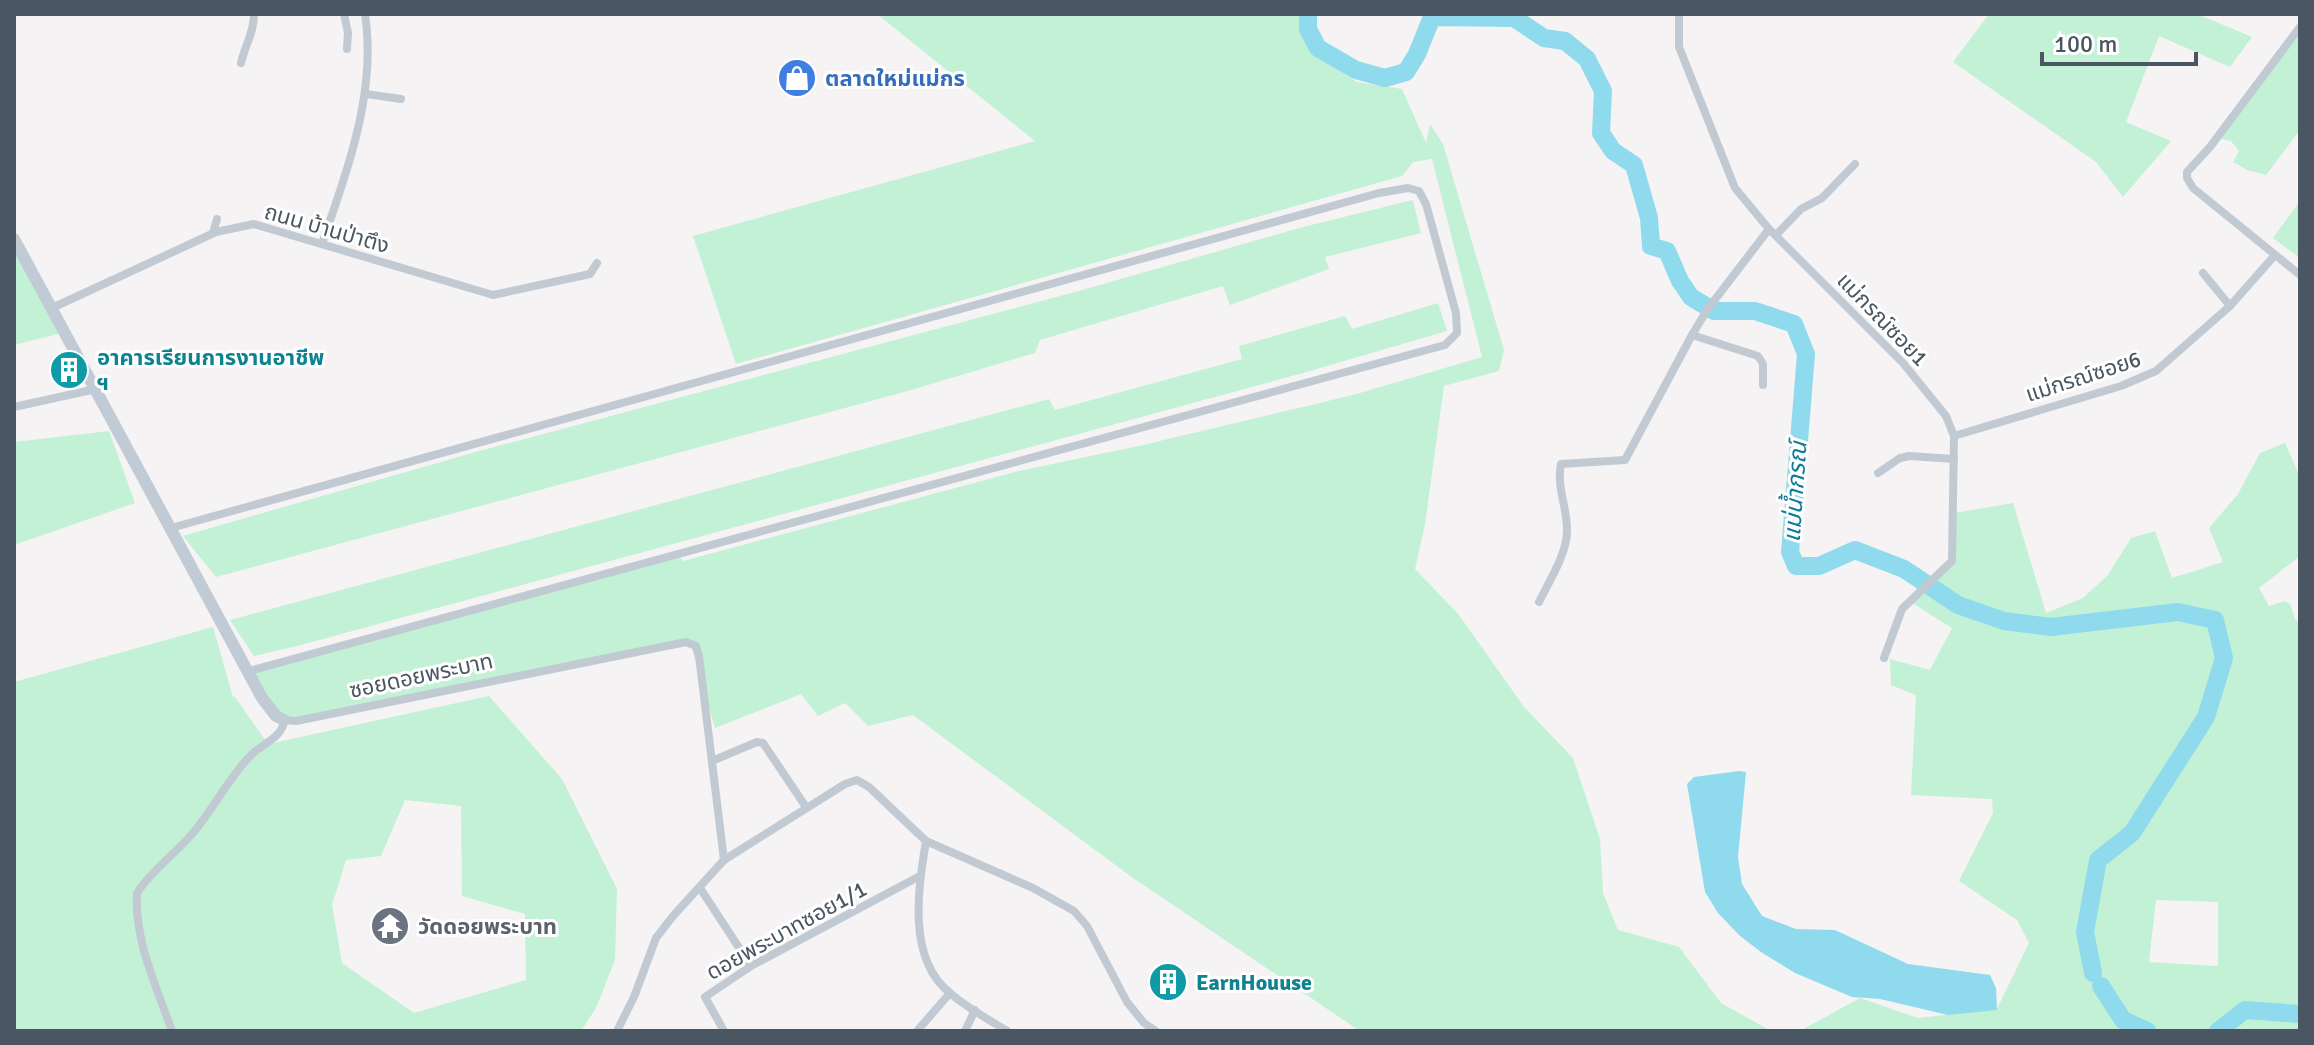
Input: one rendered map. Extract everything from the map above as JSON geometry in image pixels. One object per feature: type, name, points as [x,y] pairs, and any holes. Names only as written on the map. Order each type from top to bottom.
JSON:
[{"type":"street","points":[[241,63],[253,34],[254,14]]},
{"type":"street","points":[[344,14],[347,49]]},
{"type":"street","points":[[322,244],[348,166],[366,91],[365,14]]},
{"type":"street","name":"แม่กรณ์ซอย1","points":[[1679,14],[1679,47],[1735,188],[1772,232],[1903,363],[1946,416],[1954,436],[1952,561],[1902,609],[1884,658]]},
{"type":"street","points":[[2300,27],[2210,147],[2187,172],[2193,188],[2300,275]]},
{"type":"street","points":[[366,91],[401,99]]},
{"type":"street","points":[[1539,602],[1563,551],[1567,532],[1559,476],[1561,464],[1625,460],[1692,335],[1717,298],[1772,232],[1801,209],[1822,198],[1855,164]]},
{"type":"street","points":[[171,528],[1379,193],[1408,188],[1419,191],[1426,204],[1456,313],[1457,333],[1445,345],[249,671]]},
{"type":"street","points":[[213,233],[217,219]]},
{"type":"street","name":"ถนน บ้านป่าตึง","points":[[52,308],[213,233],[254,224],[493,295],[590,274],[597,263]]},
{"type":"street","points":[[14,239],[270,709],[284,720],[280,734],[264,742],[244,763],[194,832],[137,893],[136,907],[144,947],[172,1031]]},
{"type":"street","name":"แม่กรณ์ซอย6","points":[[1954,436],[2121,386],[2156,371],[2230,306],[2275,255]]},
{"type":"street","points":[[2203,273],[2230,306]]},
{"type":"street","points":[[1692,335],[1758,356],[1763,364],[1763,385]]},
{"type":"street","points":[[14,407],[96,389]]},
{"type":"street","points":[[1878,473],[1900,458],[1909,456],[1954,459]]},
{"type":"street","name":"ซอยดอยพระบาท","points":[[284,720],[296,721],[686,642],[696,646],[699,656],[724,860]]},
{"type":"street","points":[[712,761],[757,742],[763,743],[806,807]]},
{"type":"street","points":[[617,1031],[634,997],[656,938],[724,860],[806,807],[857,780],[869,787],[926,841],[1033,888],[1074,911],[1087,926],[1127,1002],[1144,1023],[1156,1031]]},
{"type":"street","points":[[926,841],[919,907],[925,953],[932,974],[950,993],[1007,1031]]},
{"type":"street","name":"ดอยพระบาทซอย1/1","points":[[724,1031],[705,997],[751,966],[920,876]]},
{"type":"street","points":[[700,888],[751,966]]},
{"type":"street","points":[[917,1031],[950,993]]},
{"type":"street","points":[[965,1031],[975,1010]]},
{"type":"green space","points":[[877,14],[1304,14],[1310,51],[1357,82],[1402,89],[1426,143],[1430,124],[1443,144],[1504,350],[1499,371],[1444,386],[1425,524],[1415,569],[1459,615],[1524,707],[1573,758],[1600,839],[1603,893],[1618,930],[1679,947],[1721,1003],[1771,1031],[1360,1031],[1133,878],[913,715],[868,726],[845,703],[818,716],[801,694],[715,728],[689,639],[284,720],[249,671],[678,554],[683,561],[1019,471],[1353,395],[1482,357],[1432,159],[1413,162],[1402,176],[736,364],[693,236],[1035,141]]},
{"type":"green space","points":[[1989,14],[2197,14],[2252,37],[2230,67],[2159,36],[2126,122],[2171,141],[2123,197],[2096,162],[1953,62]]},
{"type":"green space","points":[[2300,34],[2300,130],[2266,175],[2247,170],[2233,162],[2239,151],[2231,141],[2217,138]]},
{"type":"green space","points":[[1413,200],[1421,233],[1325,257],[1329,269],[1230,305],[1223,286],[1040,340],[1035,353],[908,391],[216,577],[183,536],[472,453],[1075,292],[1303,227]]},
{"type":"green space","points":[[2300,201],[2300,258],[2273,238]]},
{"type":"green space","points":[[14,250],[66,332],[14,345]]},
{"type":"green space","points":[[1438,303],[1447,331],[1303,373],[297,646],[254,656],[230,620],[1049,399],[1055,410],[1242,359],[1239,346],[1345,316],[1352,329]]},
{"type":"green space","points":[[109,431],[135,503],[14,545],[14,442]]},
{"type":"green space","points":[[2285,443],[2300,477],[2300,556],[2259,588],[2269,606],[2284,601],[2290,604],[2300,624],[2300,1031],[1800,1031],[1860,998],[1918,1018],[1997,1009],[2029,943],[2017,920],[1959,881],[1993,813],[1992,799],[1911,795],[1916,695],[1891,685],[1890,659],[1930,670],[1952,628],[1909,601],[1935,583],[1954,562],[1955,513],[2013,503],[2046,613],[2083,598],[2108,575],[2131,538],[2155,531],[2172,578],[2223,562],[2209,528],[2238,494],[2260,453]],"holes":[[[2156,900],[2218,902],[2218,966],[2149,962]]]},
{"type":"green space","points":[[213,627],[233,697],[268,744],[489,696],[562,779],[617,889],[615,960],[596,1008],[581,1031],[14,1031],[14,682]],"holes":[[[405,800],[461,806],[462,896],[525,914],[526,980],[414,1013],[342,963],[332,905],[346,860],[381,856]]]},
{"type":"water","points":[[1746,772],[1738,857],[1742,884],[1762,916],[1796,929],[1835,930],[1908,964],[1990,975],[1996,988],[1997,1010],[1948,1015],[1880,999],[1852,997],[1795,973],[1740,936],[1718,913],[1705,892],[1687,784],[1694,777]]},
{"type":"waterway","name":"แม่น้ำกรณ์","points":[[1308,14],[1308,29],[1318,48],[1356,70],[1385,78],[1406,72],[1432,17],[1514,18],[1544,38],[1565,41],[1587,59],[1603,91],[1601,133],[1613,151],[1634,165],[1649,218],[1651,246],[1667,251],[1691,297],[1714,311],[1755,311],[1794,324],[1806,354],[1790,552],[1796,566],[1819,566],[1855,550],[1904,569],[1958,605],[2004,621],[2051,627],[2178,612],[2215,620],[2224,658],[2206,717],[2132,833],[2098,860],[2085,932],[2093,973]]},
{"type":"waterway","name":"แม่น้ำกรณ์","points":[[2101,986],[2123,1020],[2147,1031]]},
{"type":"waterway","name":"แม่น้ำกรณ์","points":[[2218,1031],[2245,1010],[2300,1014]]},
{"type":"place","name":"ตลาดใหม่แม่กร","points":[[797,78]]},
{"type":"place","name":"อาคารเรียนการงานอาชีพ ฯ","points":[[69,370]]},
{"type":"place","name":"วัดดอยพระบาท","points":[[390,926]]},
{"type":"place","name":"EarnHouuse","points":[[1168,982]]}]
